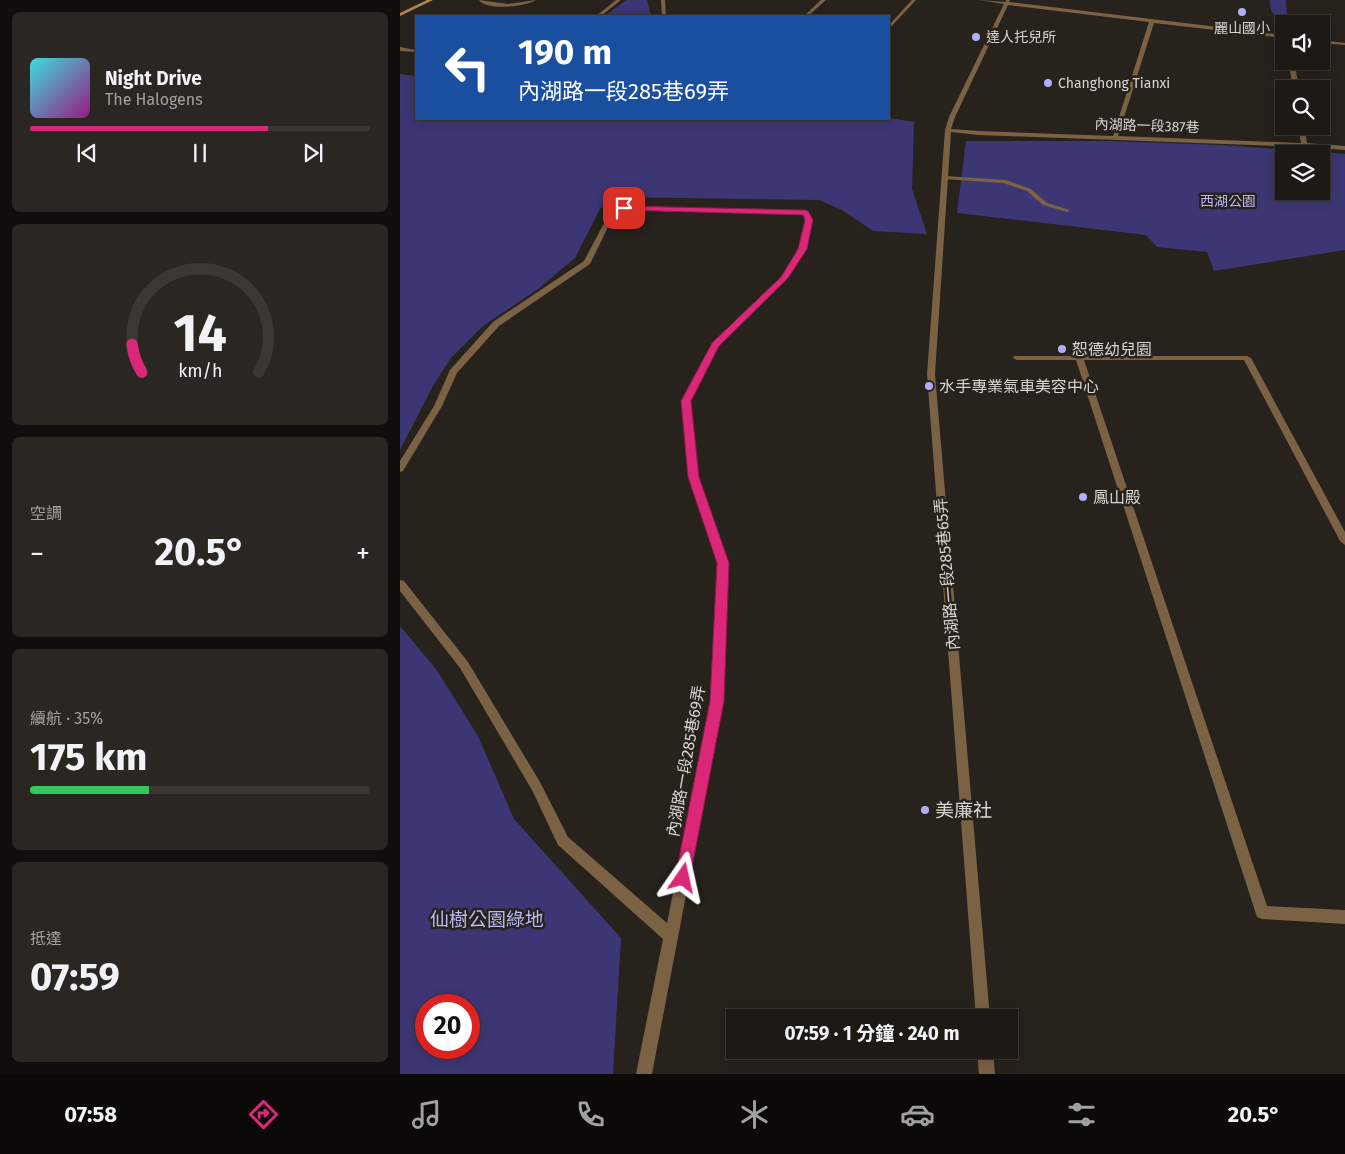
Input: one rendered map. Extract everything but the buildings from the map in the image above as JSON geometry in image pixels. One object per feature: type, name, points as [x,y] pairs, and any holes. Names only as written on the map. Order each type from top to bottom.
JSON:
[{"type":"street","points":[[400,15],[431,0]]},
{"type":"street","points":[[481,0],[482,2],[516,7],[524,6],[534,0]]},
{"type":"street","points":[[599,15],[619,0]]},
{"type":"street","points":[[663,0],[664,15]]},
{"type":"street","points":[[807,15],[824,0]]},
{"type":"street","points":[[890,27],[914,0]]},
{"type":"street","points":[[980,0],[1275,36]]},
{"type":"street","name":"內湖路一段285巷65弄","points":[[982,1009],[931,374],[948,130],[952,117],[1007,2]]},
{"type":"street","points":[[1115,138],[1152,21]]},
{"type":"street","points":[[1330,42],[1345,44]]},
{"type":"street","points":[[400,49],[415,51]]},
{"type":"street","points":[[1293,71],[1294,80]]},
{"type":"street","name":"內湖路一段387巷","points":[[948,130],[979,133],[1304,145]]},
{"type":"street","points":[[1302,135],[1304,145]]},
{"type":"street","name":"內湖路一段387巷","points":[[1330,147],[1345,148]]},
{"type":"street","points":[[945,178],[1004,181],[1029,190],[1045,204],[1067,210]]},
{"type":"street","name":"內湖路一段285巷69弄","points":[[400,469],[438,406],[452,372],[496,324],[587,262],[605,226],[624,208],[805,213],[809,220],[802,249],[784,278],[715,345],[686,401],[694,477],[723,563],[717,701],[644,1074]]},
{"type":"street","points":[[1017,358],[1247,358],[1345,541]]},
{"type":"street","points":[[1079,358],[1262,912],[1345,916]]},
{"type":"street","points":[[400,584],[464,665],[536,786],[563,841],[671,936]]},
{"type":"street","points":[[986,1059],[987,1074]]},
{"type":"green space","points":[[626,0],[647,0],[651,15],[606,15]]},
{"type":"green space","points":[[1270,0],[1286,0],[1287,13],[1291,15],[1275,16],[1270,6]]},
{"type":"green space","points":[[400,74],[415,76],[415,120],[890,120],[890,118],[914,122],[912,189],[927,234],[873,231],[842,210],[819,200],[616,197],[600,209],[575,258],[538,289],[483,326],[451,358],[434,384],[400,450]]},
{"type":"green space","name":"西湖公園","points":[[966,141],[1110,141],[1275,149],[1275,200],[1330,200],[1330,153],[1345,154],[1345,250],[1214,271],[1207,252],[1157,247],[1146,235],[957,213]]},
{"type":"green space","name":"仙樹公園綠地","points":[[400,626],[436,669],[478,736],[514,819],[621,938],[613,1074],[400,1074]]},
{"type":"place","name":"麗山國小","points":[[1242,12]]},
{"type":"place","name":"達人托兒所","points":[[976,37]]},
{"type":"place","name":"Changhong Tianxi","points":[[1048,83]]},
{"type":"place","name":"恕德幼兒園","points":[[1062,349]]},
{"type":"place","name":"水手專業氣車美容中心","points":[[929,386]]},
{"type":"place","name":"鳳山殿","points":[[1083,497]]},
{"type":"place","name":"美廉社","points":[[925,810]]},
{"type":"route","points":[[624,208],[805,213],[809,220],[802,249],[784,278],[715,345],[686,401],[694,477],[723,563],[717,701],[683,878]]}]
